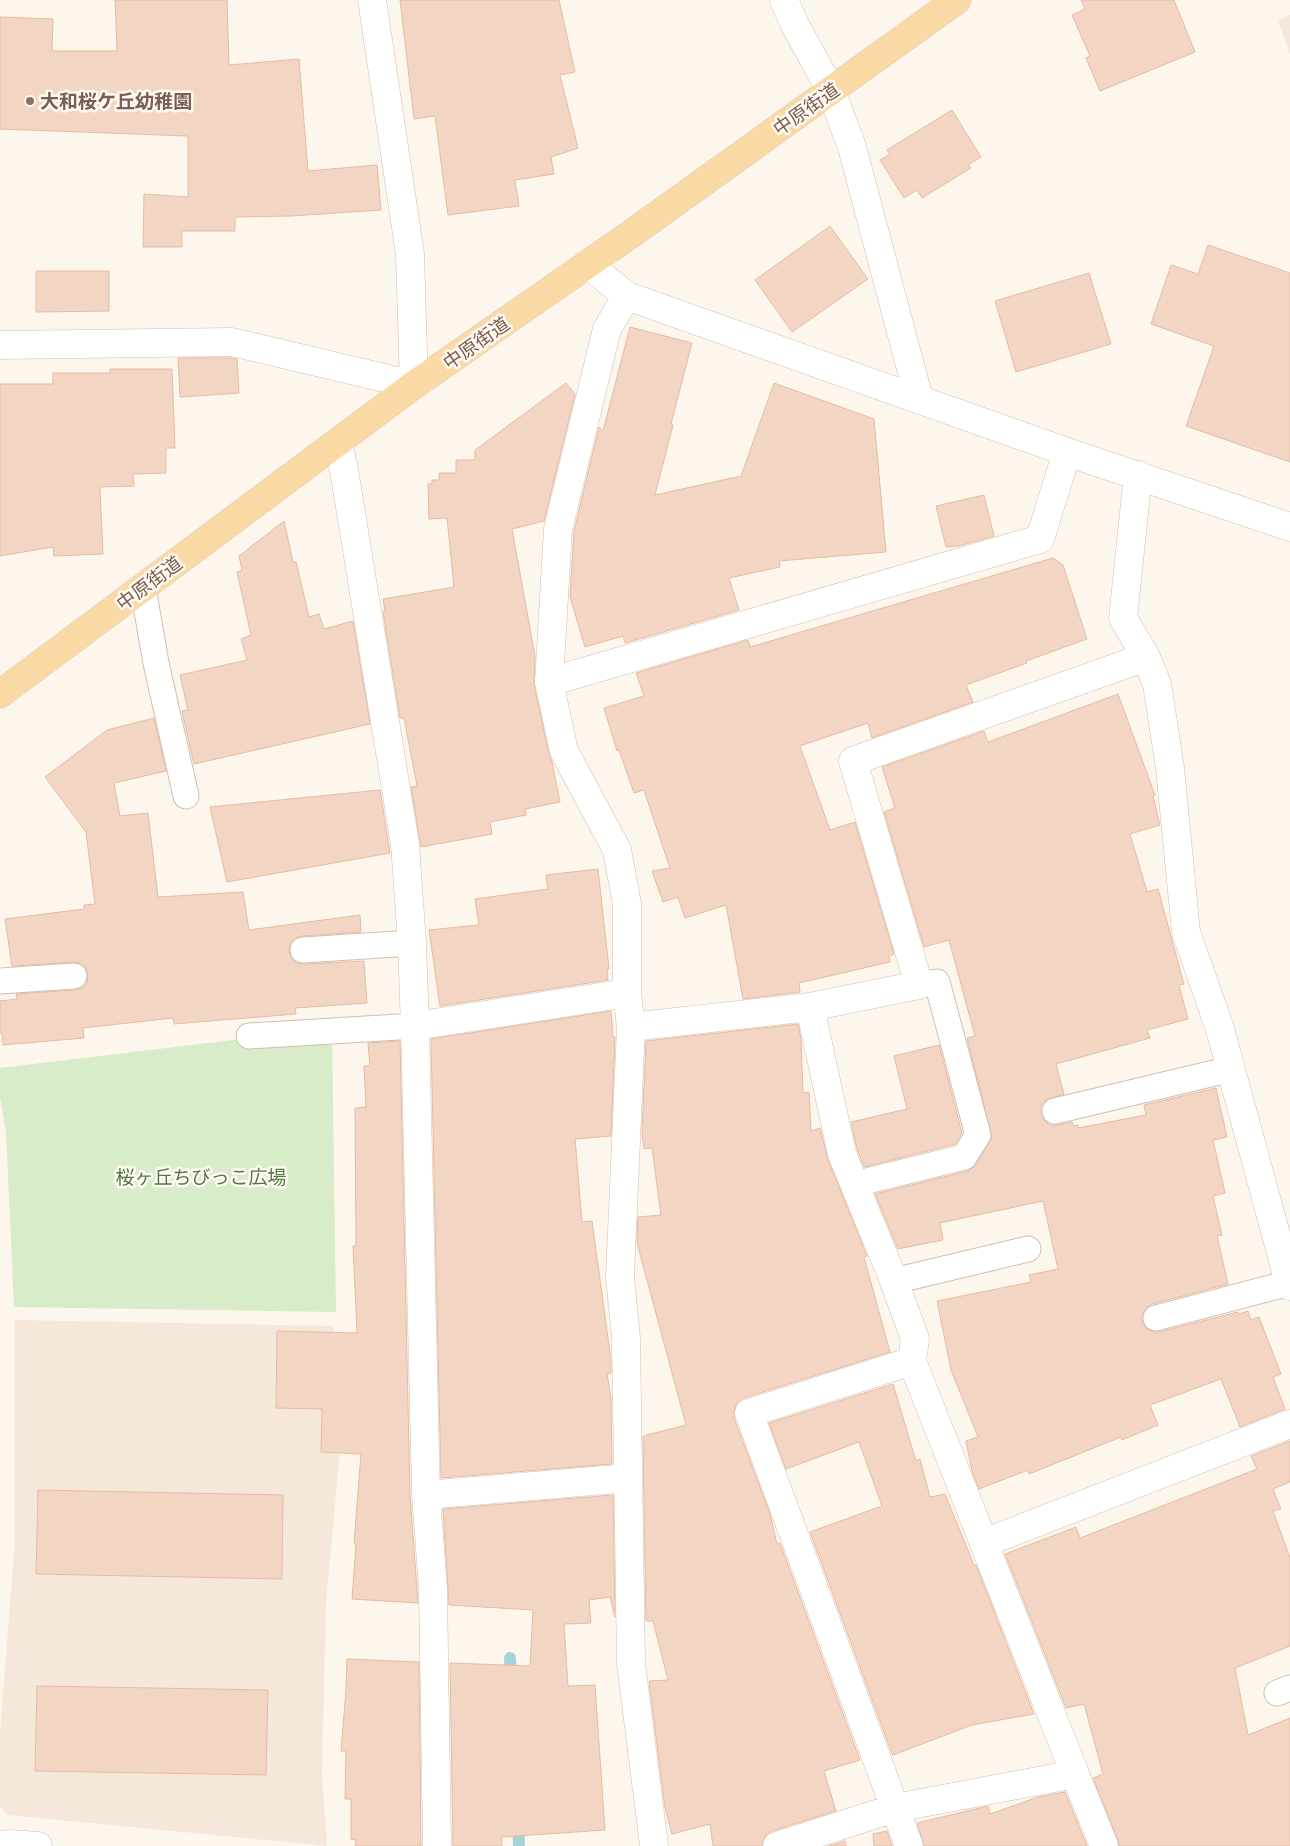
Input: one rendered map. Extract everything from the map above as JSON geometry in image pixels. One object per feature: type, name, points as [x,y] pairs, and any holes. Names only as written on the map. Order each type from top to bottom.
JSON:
[{"type":"main road","name":"中原街道","points":[[0,694],[414,385],[631,234],[957,0]]},
{"type":"street","points":[[0,345],[232,342],[414,385],[410,254],[372,0]]},
{"type":"street","points":[[784,0],[795,25],[831,91],[852,147],[919,399]]},
{"type":"street","points":[[587,264],[627,296],[1067,452],[1290,527]]},
{"type":"street","points":[[627,296],[607,329],[558,529],[550,682],[564,750],[617,850],[627,904],[627,992],[631,1027],[620,1277],[626,1338],[631,1663],[654,1846]]},
{"type":"street","points":[[338,442],[405,844],[412,943],[426,1494],[433,1588],[437,1846]]},
{"type":"street","points":[[550,682],[1040,539],[1067,452]]},
{"type":"street","points":[[1138,475],[1123,618],[1146,657],[1157,684],[1170,768],[1186,932],[1220,1029],[1289,1284]]},
{"type":"street","points":[[631,1027],[810,1007],[919,985],[853,761],[1146,657]]},
{"type":"street","points":[[414,1026],[627,992]]},
{"type":"street","points":[[810,1007],[842,1154],[894,1281],[915,1339],[912,1361],[1104,1846]]},
{"type":"street","points":[[909,1846],[749,1413],[912,1361]]},
{"type":"street","points":[[984,1543],[1290,1424]]},
{"type":"street","points":[[426,1494],[628,1478]]},
{"type":"street","points":[[777,1846],[895,1808],[1075,1774]]},
{"type":"street","points":[[0,1845],[38,1846]]},
{"type":"lane","points":[[142,588],[156,663],[186,796]]},
{"type":"lane","points":[[303,950],[412,943]]},
{"type":"lane","points":[[0,981],[74,976]]},
{"type":"lane","points":[[855,1184],[964,1157],[978,1135],[937,982],[919,985]]},
{"type":"lane","points":[[250,1036],[414,1026]]},
{"type":"lane","points":[[1054,1111],[1231,1069]]},
{"type":"lane","points":[[894,1281],[1028,1248]]},
{"type":"lane","points":[[1156,1318],[1289,1284]]},
{"type":"shaded area","points":[[1290,15],[1290,55],[1278,20]]},
{"type":"shaded area","points":[[15,1320],[333,1326],[342,1430],[326,1603],[322,1775],[327,1846],[7,1815],[0,1806],[0,1732],[15,1540]]},
{"type":"green space","name":"桜ヶ丘ちびっこ広場","points":[[332,1028],[336,1312],[14,1307],[6,1132],[0,1098],[0,1068]]},
{"type":"building","points":[[115,0],[227,0],[229,65],[299,59],[308,171],[377,165],[381,210],[291,216],[235,217],[235,231],[182,231],[182,247],[143,247],[144,194],[188,197],[188,136],[0,129],[0,17],[53,19],[52,51],[117,51]]},
{"type":"building","points":[[400,0],[559,0],[575,72],[560,75],[578,148],[551,157],[554,174],[515,180],[519,206],[448,215],[435,116],[414,119]]},
{"type":"building","points":[[1081,0],[1174,0],[1195,52],[1100,91],[1086,58],[1090,56],[1072,15],[1085,9]]},
{"type":"building","points":[[952,110],[981,157],[968,165],[971,168],[922,198],[917,190],[904,198],[880,160],[890,154],[887,150]]},
{"type":"building","points":[[830,226],[868,279],[792,332],[755,280]]},
{"type":"building","points":[[1208,245],[1290,273],[1290,462],[1186,426],[1214,346],[1151,324],[1171,265],[1198,274]]},
{"type":"building","points":[[36,271],[109,271],[109,311],[36,312]]},
{"type":"building","points":[[1089,273],[1111,344],[1016,372],[995,301]]},
{"type":"building","points":[[630,327],[692,343],[655,495],[741,476],[774,383],[874,419],[886,552],[779,561],[780,567],[729,578],[739,610],[625,643],[623,636],[585,647],[570,597],[574,531],[599,427],[603,431]]},
{"type":"building","points":[[178,358],[237,359],[239,393],[180,397]]},
{"type":"building","points":[[110,369],[172,369],[175,448],[166,448],[166,473],[133,474],[134,486],[100,487],[103,554],[54,556],[53,547],[0,556],[0,384],[53,384],[53,373],[110,373]]},
{"type":"building","points":[[566,383],[575,394],[544,521],[512,529],[535,656],[534,685],[560,802],[525,809],[526,815],[490,822],[492,834],[421,847],[411,787],[417,786],[404,718],[400,718],[383,612],[385,611],[383,599],[454,587],[447,518],[429,519],[428,484],[432,484],[432,480],[439,480],[439,473],[456,473],[456,460],[475,460],[475,450]]},
{"type":"building","points":[[984,495],[994,536],[959,546],[946,547],[936,506]]},
{"type":"building","points":[[284,521],[293,562],[296,562],[309,617],[319,614],[324,629],[353,621],[370,724],[194,764],[182,711],[188,710],[180,675],[247,660],[241,639],[251,635],[237,572],[242,570],[239,556]]},
{"type":"building","points":[[1053,558],[1063,565],[1087,639],[966,685],[973,702],[872,738],[868,723],[800,746],[830,830],[855,822],[894,954],[889,956],[890,962],[799,983],[800,992],[743,999],[726,905],[685,918],[678,897],[663,902],[652,871],[670,868],[644,790],[634,793],[619,750],[617,751],[604,708],[644,696],[636,673],[748,640],[750,647]]},
{"type":"building","points":[[1118,694],[1155,795],[1153,796],[1160,825],[1130,834],[1147,892],[1158,889],[1184,984],[1179,985],[1188,1019],[1147,1030],[1150,1038],[1056,1064],[1064,1094],[1046,1100],[1041,1106],[1041,1114],[1050,1125],[1072,1122],[1074,1126],[1078,1125],[1078,1128],[1146,1115],[1144,1105],[1216,1088],[1227,1137],[1213,1140],[1225,1193],[1213,1196],[1222,1235],[1217,1236],[1228,1284],[1152,1304],[1146,1308],[1142,1315],[1142,1321],[1146,1328],[1153,1332],[1159,1332],[1238,1312],[1239,1314],[1248,1311],[1251,1320],[1259,1317],[1281,1374],[1273,1377],[1285,1409],[1240,1427],[1221,1379],[1150,1405],[1158,1425],[1122,1440],[1121,1437],[1029,1474],[1028,1470],[979,1489],[972,1471],[966,1441],[978,1437],[951,1370],[937,1301],[1031,1282],[1029,1275],[1058,1269],[1043,1201],[940,1223],[943,1240],[898,1249],[875,1194],[968,1171],[976,1165],[992,1137],[967,1038],[975,1036],[949,940],[924,947],[884,812],[895,808],[882,767],[984,731],[988,742]]},
{"type":"building","points":[[154,718],[166,771],[114,783],[120,816],[148,813],[158,897],[243,892],[249,930],[360,915],[361,932],[302,936],[295,938],[290,943],[289,951],[291,958],[296,963],[303,964],[364,961],[367,1003],[295,1008],[296,1014],[174,1024],[173,1018],[83,1028],[84,1038],[3,1045],[2,1033],[0,1033],[0,1001],[17,999],[16,994],[75,990],[82,988],[87,983],[86,968],[81,963],[12,966],[5,919],[84,909],[84,905],[95,904],[86,832],[45,777],[107,730]]},
{"type":"building","points":[[380,790],[390,853],[227,882],[210,807]]},
{"type":"building","points":[[598,869],[609,969],[607,969],[608,980],[440,1006],[429,930],[479,925],[475,899],[548,889],[546,875]]},
{"type":"building","points":[[611,1011],[613,1037],[615,1037],[611,1136],[575,1139],[582,1222],[592,1221],[611,1360],[611,1373],[607,1374],[611,1397],[612,1464],[441,1478],[431,1039]]},
{"type":"building","points":[[798,1024],[801,1039],[803,1093],[809,1092],[811,1131],[820,1128],[828,1160],[867,1256],[864,1257],[890,1352],[744,1398],[737,1403],[734,1418],[770,1514],[777,1544],[780,1543],[860,1760],[824,1771],[836,1811],[772,1831],[765,1836],[762,1846],[713,1846],[710,1824],[672,1834],[665,1808],[649,1681],[668,1680],[653,1621],[646,1621],[643,1436],[686,1425],[637,1243],[638,1217],[661,1215],[652,1148],[644,1149],[642,1133],[646,1041]]},
{"type":"building","points":[[400,1041],[410,1495],[418,1603],[352,1599],[361,1454],[321,1452],[322,1409],[276,1408],[277,1331],[357,1333],[353,1246],[356,1246],[355,1108],[366,1107],[364,1066],[370,1066],[368,1043]]},
{"type":"building","points":[[939,1045],[962,1133],[955,1144],[864,1167],[857,1149],[851,1122],[907,1109],[894,1056]]},
{"type":"building","points":[[893,1384],[916,1461],[920,1459],[930,1497],[945,1494],[974,1565],[976,1565],[1034,1714],[972,1725],[893,1755],[810,1532],[882,1506],[859,1442],[786,1469],[769,1423]]},
{"type":"building","points":[[1290,1441],[1290,1482],[1273,1489],[1281,1509],[1273,1511],[1290,1558],[1290,1646],[1235,1668],[1248,1735],[1290,1718],[1290,1846],[1119,1846],[1093,1778],[1103,1774],[1084,1704],[1066,1708],[1005,1554],[1076,1527],[1080,1538],[1257,1469],[1251,1456]]},
{"type":"building","points":[[38,1490],[283,1495],[282,1579],[36,1574]]},
{"type":"building","points":[[613,1495],[615,1617],[610,1597],[589,1600],[591,1623],[564,1624],[568,1686],[595,1685],[605,1830],[502,1837],[502,1846],[453,1846],[450,1663],[530,1666],[533,1610],[449,1605],[443,1509]]},
{"type":"building","points":[[347,1659],[419,1662],[421,1846],[355,1846],[356,1840],[351,1839],[351,1799],[345,1799],[346,1751],[341,1751]]},
{"type":"building","points":[[37,1686],[268,1690],[266,1775],[35,1771]]},
{"type":"building","points":[[1065,1792],[1087,1846],[924,1846],[917,1823],[988,1806],[990,1814],[1038,1797]]},
{"type":"building","points":[[887,1831],[892,1846],[874,1846],[873,1834]]},
{"type":"building","points":[[845,1841],[846,1846],[828,1846]]},
{"type":"waterway","points":[[510,1658],[511,1681]]},
{"type":"waterway","points":[[518,1820],[519,1846]]},
{"type":"place","name":"大和桜ケ丘幼稚園","points":[[30,101]]}]
